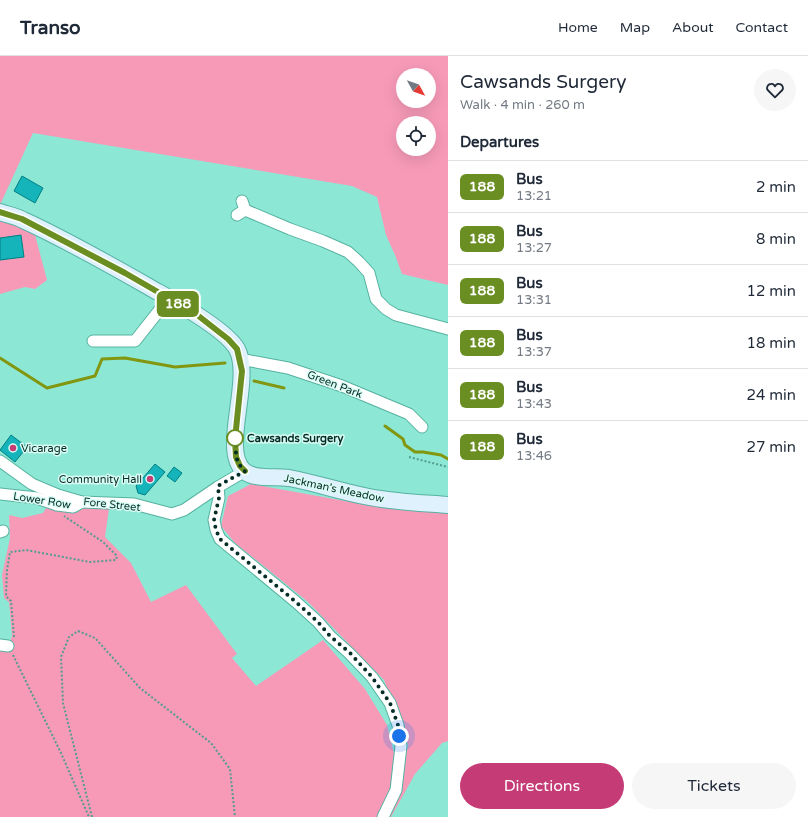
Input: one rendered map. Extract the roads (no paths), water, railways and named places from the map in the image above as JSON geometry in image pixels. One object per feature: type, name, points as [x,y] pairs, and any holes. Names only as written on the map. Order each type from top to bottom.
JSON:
[{"type":"street","points":[[241,208],[348,252],[369,273],[376,299],[386,310],[396,315],[448,329]]},
{"type":"street","points":[[0,212],[22,219],[49,232],[169,298],[196,314],[219,331],[237,349],[242,371],[235,439],[236,457],[240,466],[245,471]]},
{"type":"street","points":[[92,341],[135,341],[169,298]]},
{"type":"street","name":"Green Park","points":[[240,359],[288,368],[342,386],[409,414],[422,427]]},
{"type":"street","name":"Fore Street","points":[[0,461],[32,484],[58,495],[82,502],[134,504],[172,514],[184,510],[218,486],[245,471]]},
{"type":"street","name":"Jackman's Meadow","points":[[245,471],[249,474],[259,476],[302,480],[368,497],[393,501],[448,505]]},
{"type":"street","points":[[218,486],[219,498],[214,520],[220,539],[318,622],[330,636],[350,653],[372,677],[390,703],[398,725],[401,746],[396,790],[389,808],[383,817]]},
{"type":"street","name":"Lower Row","points":[[0,494],[37,498],[57,505],[73,507],[82,502]]},
{"type":"waterway","points":[[0,358],[47,388],[95,376],[102,359],[125,358],[175,367],[225,363]]},
{"type":"waterway","points":[[254,381],[284,388]]},
{"type":"waterway","points":[[385,426],[403,439],[405,445],[415,452],[441,455],[448,459]]},
{"type":"place","name":"Cawsands Surgery","points":[[235,438]]},
{"type":"place","name":"Vicarage","points":[[13,448]]},
{"type":"place","name":"Community Hall","points":[[150,479]]}]
